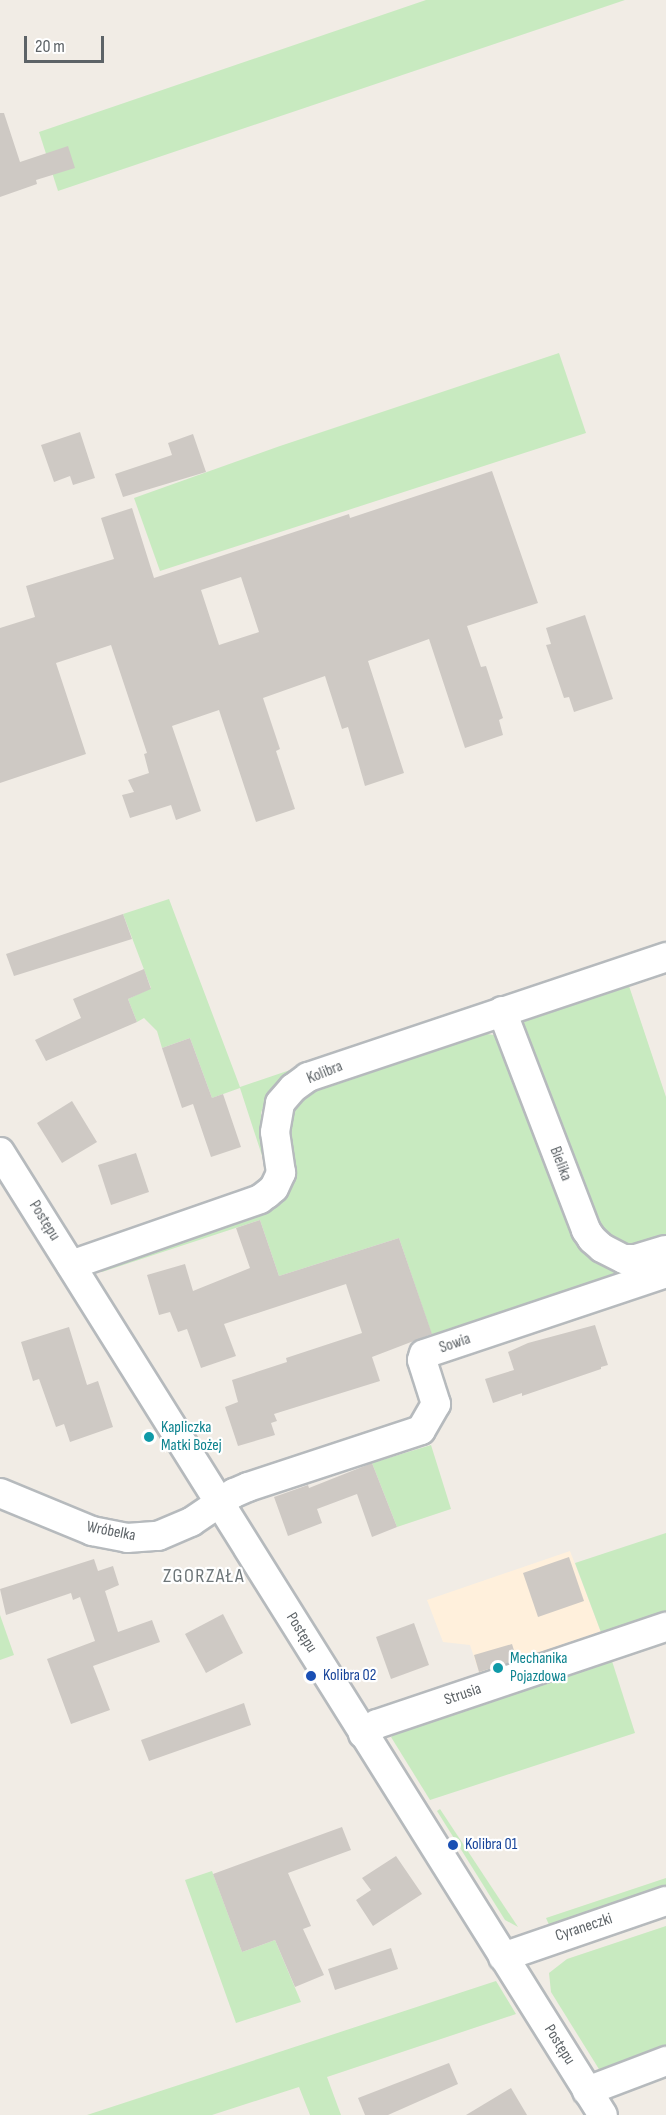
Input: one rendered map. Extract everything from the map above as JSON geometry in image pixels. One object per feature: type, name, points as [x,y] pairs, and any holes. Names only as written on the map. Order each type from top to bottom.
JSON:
[{"type":"street","name":"Kolibra","points":[[71,1265],[260,1199],[267,1194],[274,1188],[281,1173],[275,1132],[280,1104],[293,1088],[308,1077],[666,957]]},
{"type":"street","name":"Bielika","points":[[502,1011],[586,1230],[592,1239],[602,1248],[624,1259],[636,1259],[666,1250]]},
{"type":"street","name":"Postępu","points":[[0,1152],[603,2115]]},
{"type":"street","name":"Sowia","points":[[219,1503],[248,1487],[420,1430],[436,1404],[422,1360],[424,1354],[666,1273]]},
{"type":"street","name":"Wróbelka","points":[[0,1493],[92,1531],[127,1538],[142,1538],[166,1533],[191,1522],[219,1503]]},
{"type":"street","name":"Strusia","points":[[363,1734],[377,1724],[666,1627]]},
{"type":"street","name":"Cyraneczki","points":[[503,1957],[666,1901]]},
{"type":"street","points":[[587,2091],[666,2061]]},
{"type":"shaded area","points":[[570,1551],[602,1635],[480,1675],[470,1645],[443,1642],[427,1600]]},
{"type":"green space","points":[[426,0],[625,0],[58,191],[39,132]]},
{"type":"green space","points":[[559,353],[586,433],[160,571],[134,498],[280,446]]},
{"type":"green space","points":[[169,899],[240,1087],[296,1068],[266,1099],[261,1113],[266,1168],[240,1088],[212,1098],[190,1038],[162,1048],[157,1031],[144,1018],[137,1022],[128,999],[151,988],[123,914]]},
{"type":"green space","points":[[627,980],[666,1097],[666,1242],[637,1249],[616,1243],[599,1231],[520,1026],[521,1020]]},
{"type":"green space","points":[[474,1032],[494,1035],[504,1043],[588,1250],[627,1271],[432,1335],[399,1238],[279,1276],[260,1220],[102,1272],[101,1269],[279,1201],[289,1191],[294,1180],[285,1124],[300,1095]]},
{"type":"green space","points":[[431,1445],[451,1509],[397,1527],[372,1463]]},
{"type":"green space","points":[[666,1533],[666,1613],[602,1635],[575,1563]]},
{"type":"green space","points":[[0,1615],[14,1655],[0,1660]]},
{"type":"green space","points":[[612,1661],[635,1733],[430,1800],[391,1737],[407,1726]]},
{"type":"green space","points":[[440,1809],[518,1927],[505,1920],[437,1811]]},
{"type":"green space","points":[[212,1871],[242,1952],[275,1940],[301,2002],[236,2023],[185,1880]]},
{"type":"green space","points":[[666,1878],[666,1889],[550,1927],[546,1918]]},
{"type":"green space","points":[[666,1926],[666,2051],[602,2074],[551,1992],[549,1973],[567,1959]]},
{"type":"green space","points":[[496,1981],[516,2014],[327,2077],[341,2115],[310,2115],[299,2087],[212,2115],[87,2115]]},
{"type":"building","points":[[0,113],[4,113],[20,162],[68,146],[75,168],[36,180],[37,184],[0,197]]},
{"type":"building","points":[[80,432],[95,478],[73,485],[70,476],[54,482],[41,445]]},
{"type":"building","points":[[193,434],[206,472],[123,497],[115,474],[172,455],[168,443]]},
{"type":"building","points":[[492,471],[538,603],[467,626],[481,667],[486,666],[503,718],[499,720],[503,735],[465,748],[429,639],[368,661],[404,773],[365,786],[348,727],[342,729],[325,676],[263,698],[280,749],[276,751],[295,809],[256,822],[219,710],[172,726],[201,811],[176,820],[171,805],[130,818],[122,795],[134,792],[128,780],[149,773],[144,754],[147,753],[111,645],[56,663],[86,754],[0,783],[0,628],[35,617],[26,586],[114,559],[101,518],[132,508],[154,578],[349,514],[350,518]],"holes":[[[241,577],[259,632],[219,645],[201,590]]]},
{"type":"building","points":[[585,615],[613,699],[574,712],[569,697],[564,698],[546,645],[551,644],[546,628]]},
{"type":"building","points":[[123,914],[132,939],[14,976],[6,954]]},
{"type":"building","points":[[144,969],[151,989],[128,999],[137,1022],[46,1061],[35,1040],[81,1018],[73,999]]},
{"type":"building","points":[[190,1038],[212,1098],[223,1094],[241,1147],[211,1157],[193,1104],[182,1108],[162,1048]]},
{"type":"building","points":[[72,1101],[97,1142],[62,1163],[37,1123]]},
{"type":"building","points":[[136,1153],[149,1192],[111,1205],[98,1165]]},
{"type":"building","points":[[260,1220],[279,1276],[399,1238],[432,1334],[372,1357],[380,1381],[274,1414],[277,1421],[271,1423],[275,1435],[238,1446],[225,1407],[238,1402],[232,1380],[287,1362],[286,1358],[362,1333],[346,1284],[224,1324],[236,1356],[201,1368],[187,1329],[178,1332],[170,1312],[159,1315],[147,1275],[185,1264],[193,1291],[250,1268],[236,1228]]},
{"type":"building","points":[[595,1325],[608,1365],[522,1396],[522,1393],[493,1403],[485,1379],[514,1370],[508,1352],[528,1343]]},
{"type":"building","points":[[69,1327],[87,1385],[98,1381],[113,1427],[70,1442],[64,1424],[56,1427],[39,1379],[33,1381],[21,1342]]},
{"type":"building","points":[[372,1463],[397,1527],[372,1537],[357,1494],[317,1509],[322,1523],[288,1536],[274,1497],[308,1485],[309,1488]]},
{"type":"building","points":[[569,1557],[584,1601],[538,1617],[523,1573]]},
{"type":"building","points":[[94,1559],[98,1571],[113,1566],[119,1585],[105,1591],[118,1632],[152,1620],[160,1642],[93,1666],[110,1710],[71,1724],[47,1659],[95,1641],[80,1597],[73,1600],[71,1593],[6,1615],[0,1589]]},
{"type":"building","points":[[223,1614],[243,1653],[206,1673],[185,1634]]},
{"type":"building","points":[[414,1623],[429,1665],[391,1679],[376,1637]]},
{"type":"building","points":[[512,1644],[517,1660],[479,1672],[474,1655]]},
{"type":"building","points":[[244,1703],[251,1725],[149,1761],[141,1740]]},
{"type":"building","points":[[342,1827],[351,1850],[288,1873],[311,1926],[303,1929],[324,1975],[295,1987],[275,1940],[242,1952],[213,1874]]},
{"type":"building","points":[[396,1856],[422,1894],[373,1926],[356,1900],[371,1890],[362,1878]]},
{"type":"building","points":[[391,1948],[398,1969],[335,1990],[328,1969]]},
{"type":"building","points":[[449,2063],[458,2084],[388,2115],[365,2115],[358,2098]]},
{"type":"building","points":[[511,2088],[527,2115],[466,2115]]},
{"type":"place","name":"Kapliczka Matki Bożej","points":[[149,1437]]},
{"type":"place","name":"Mechanika Pojazdowa","points":[[498,1668]]},
{"type":"place","name":"Kolibra 02","points":[[311,1676]]},
{"type":"place","name":"Kolibra 01","points":[[453,1845]]},
{"type":"district","name":"ZGORZAŁA","points":[[204,1576]]}]
